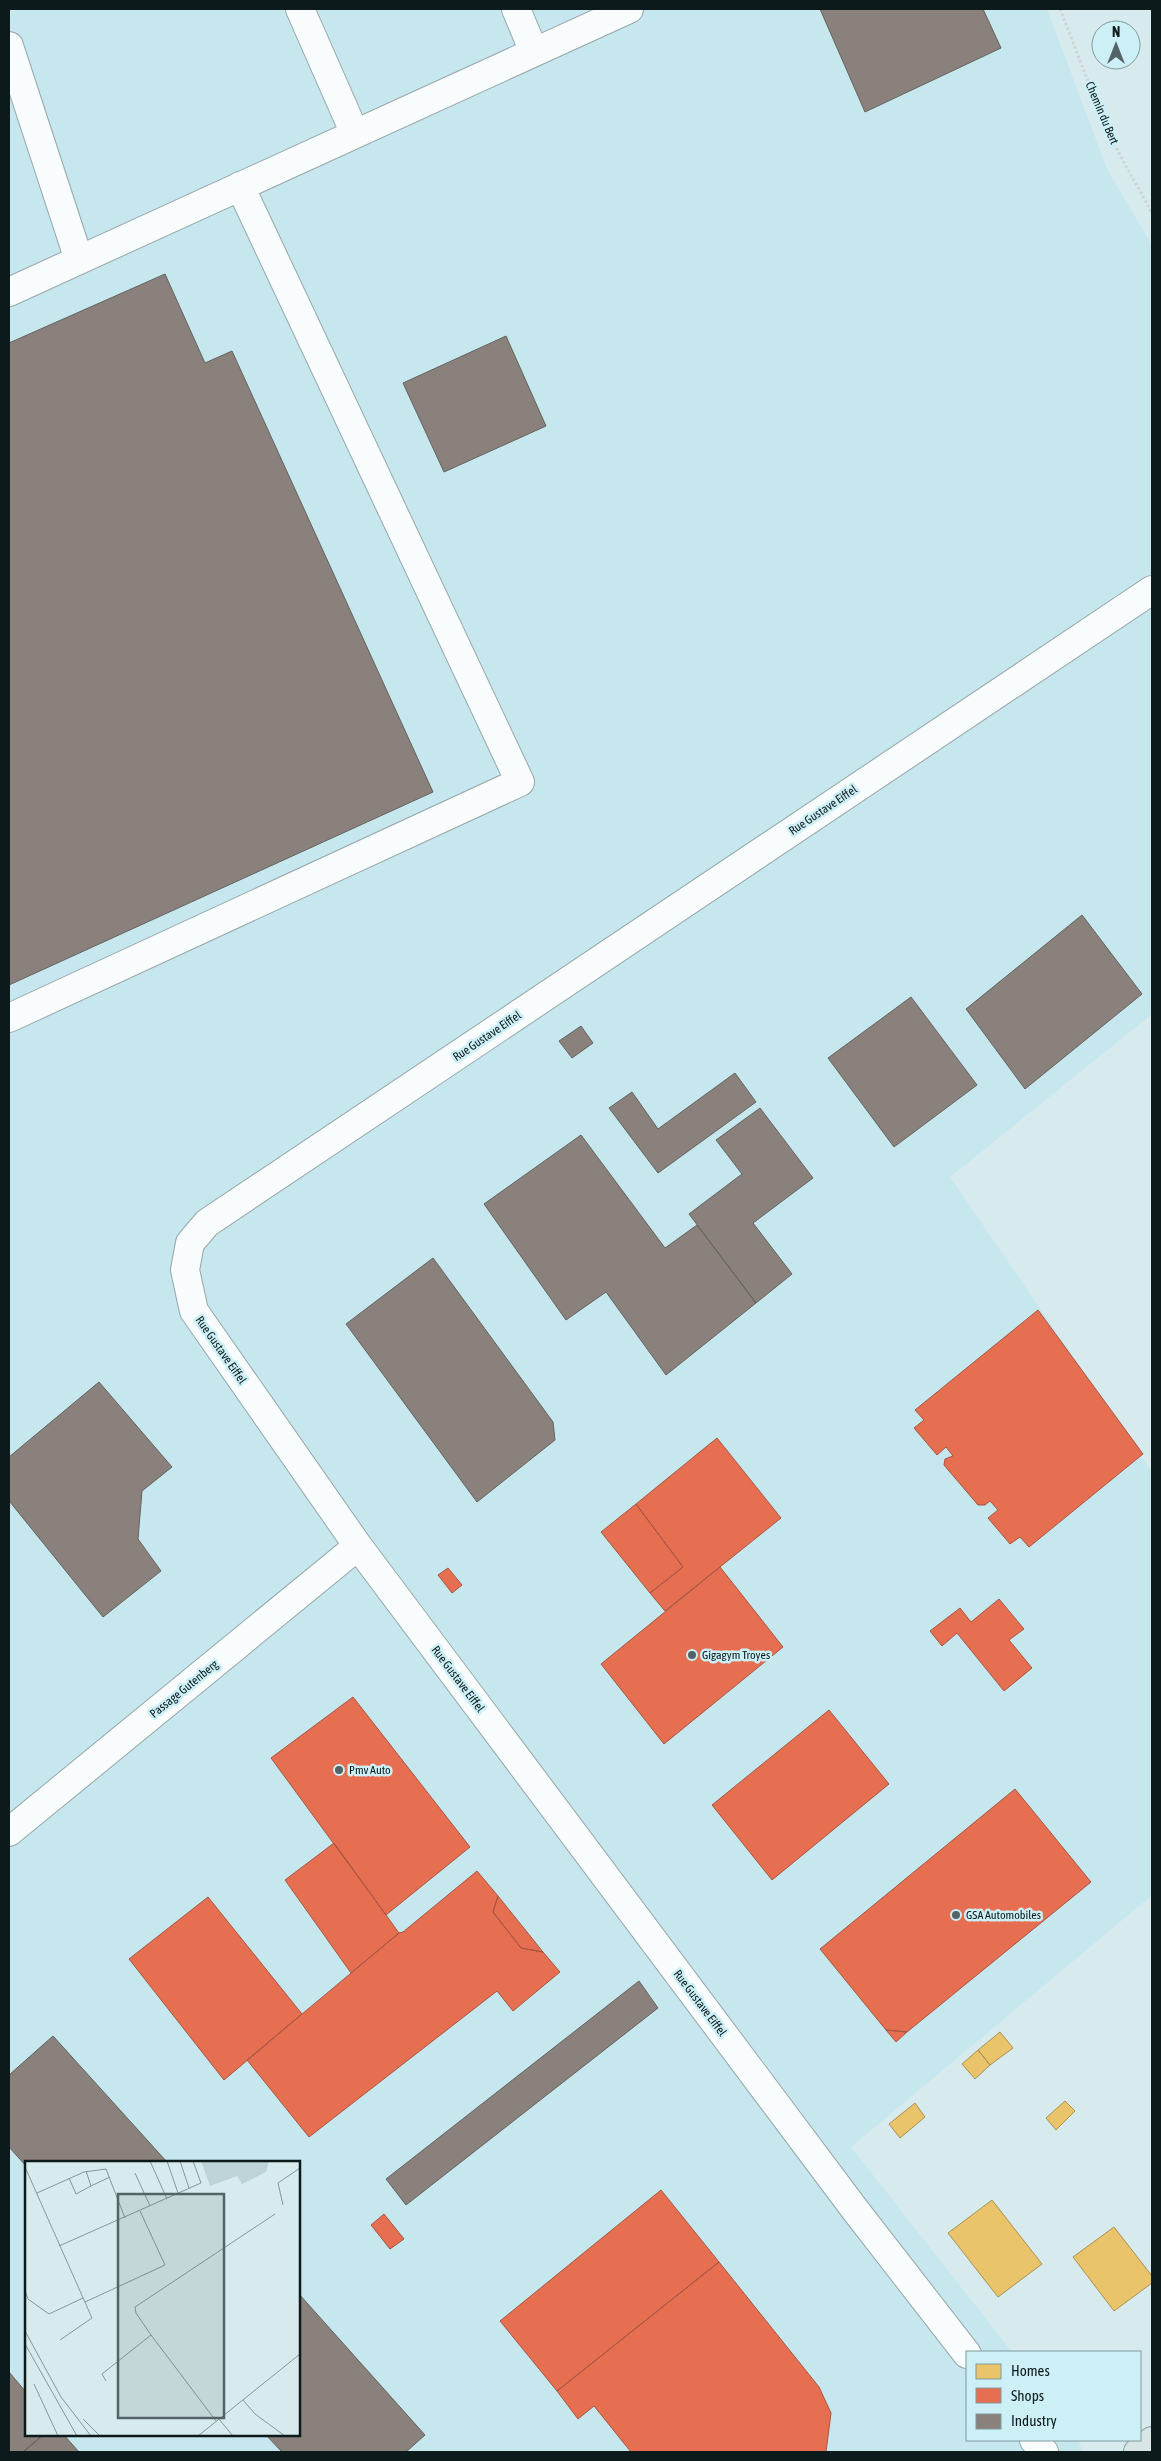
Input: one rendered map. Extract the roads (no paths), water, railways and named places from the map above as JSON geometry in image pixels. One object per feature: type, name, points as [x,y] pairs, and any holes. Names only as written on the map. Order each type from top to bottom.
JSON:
[{"type":"main road","points":[[1138,2452],[1152,2441]]},
{"type":"street","points":[[300,9],[355,134]]},
{"type":"street","points":[[516,9],[534,52]]},
{"type":"street","points":[[9,292],[629,9]]},
{"type":"street","points":[[9,46],[79,260]]},
{"type":"street","points":[[9,1018],[520,782],[240,186]]},
{"type":"street","name":"Rue Gustave Eiffel","points":[[966,2353],[856,2211],[358,1546],[194,1311],[185,1270],[190,1243],[207,1223],[1152,590]]},
{"type":"street","name":"Passage Gutenberg","points":[[9,1832],[358,1546]]},
{"type":"street","points":[[1035,2441],[1044,2452]]},
{"type":"place","name":"Gigagym Troyes","points":[[692,1655]]},
{"type":"place","name":"Pmv Auto","points":[[339,1770]]},
{"type":"place","name":"GSA Automobiles","points":[[956,1915]]}]
